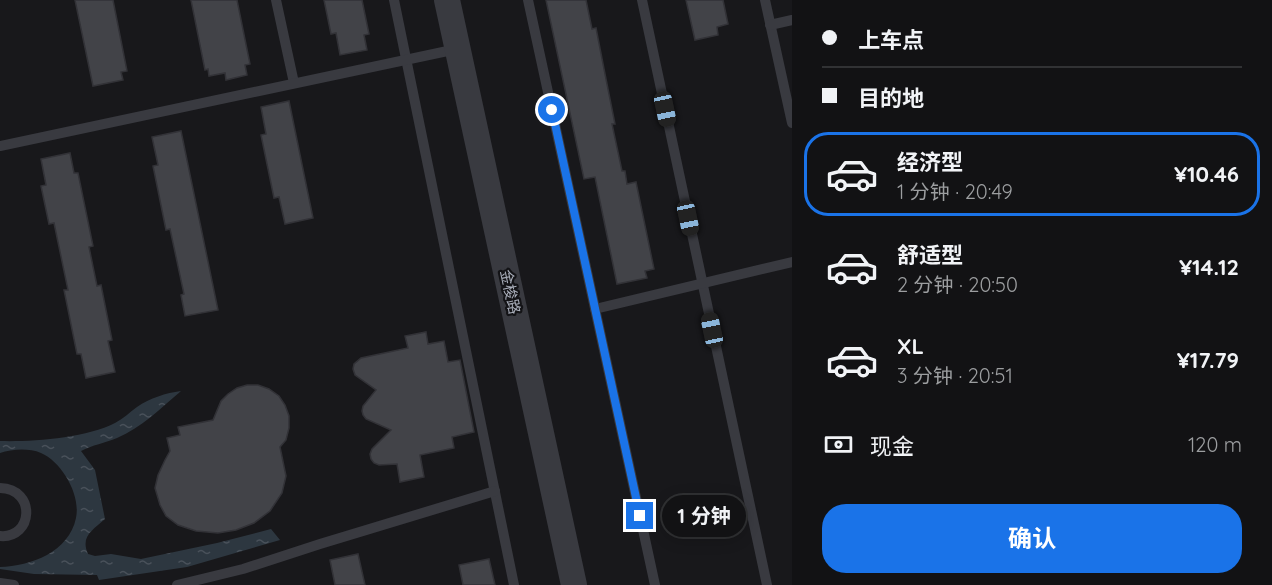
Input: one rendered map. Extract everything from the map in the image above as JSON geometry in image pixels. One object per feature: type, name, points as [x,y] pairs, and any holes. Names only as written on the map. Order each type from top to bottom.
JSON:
[{"type":"street","name":"金梭路","points":[[447,0],[574,585]]},
{"type":"lane","points":[[276,0],[294,83]]},
{"type":"lane","points":[[394,0],[514,585]]},
{"type":"lane","points":[[528,0],[655,585]]},
{"type":"lane","points":[[642,0],[767,585]]},
{"type":"lane","points":[[765,0],[792,123]]},
{"type":"lane","points":[[770,25],[792,20]]},
{"type":"lane","points":[[0,146],[457,48]]},
{"type":"lane","points":[[595,309],[792,262]]},
{"type":"lane","points":[[0,488],[12,490],[21,496],[26,504],[27,515],[20,530],[4,537],[0,536]]},
{"type":"lane","points":[[177,585],[243,569],[495,491]]},
{"type":"lane","points":[[0,583],[14,585]]},
{"type":"water","points":[[181,391],[134,429],[81,451],[95,470],[105,519],[92,530],[87,538],[88,554],[95,556],[111,554],[141,559],[271,529],[280,540],[187,567],[99,580],[97,575],[34,574],[0,569],[0,567],[36,560],[57,548],[72,530],[77,509],[76,499],[68,480],[63,471],[49,457],[31,450],[0,453],[0,441],[43,440],[89,432],[115,423],[153,399]]},
{"type":"building","points":[[75,0],[113,0],[127,71],[121,72],[123,80],[93,86]]},
{"type":"building","points":[[191,0],[237,0],[250,64],[245,65],[247,75],[226,80],[225,73],[209,76],[208,69],[205,70]]},
{"type":"building","points":[[324,0],[362,0],[369,34],[364,35],[367,50],[340,55],[336,33],[331,34]]},
{"type":"building","points":[[546,0],[586,0],[592,29],[596,28],[622,171],[625,171],[627,184],[636,182],[654,269],[645,271],[647,278],[617,284],[595,177],[584,179]]},
{"type":"building","points":[[686,0],[723,0],[728,24],[717,27],[718,35],[695,40]]},
{"type":"building","points":[[289,101],[313,218],[285,224],[279,197],[274,198],[261,135],[266,134],[261,107]]},
{"type":"building","points":[[181,131],[218,310],[185,316],[181,295],[184,294],[170,229],[166,230],[153,166],[158,165],[152,137]]},
{"type":"building","points":[[70,153],[74,173],[78,173],[93,246],[89,247],[97,286],[101,285],[112,340],[108,341],[115,372],[86,378],[81,354],[77,354],[64,290],[68,290],[54,223],[49,224],[41,186],[46,185],[41,159]]},
{"type":"building","points":[[426,332],[428,344],[444,341],[448,362],[460,360],[474,432],[452,437],[454,448],[420,455],[424,477],[400,482],[397,464],[379,465],[371,459],[372,449],[391,430],[366,419],[363,415],[363,406],[376,390],[355,375],[353,369],[354,364],[361,358],[408,348],[405,336]]},
{"type":"building","points":[[258,385],[279,396],[289,416],[286,440],[280,447],[286,476],[282,493],[270,511],[254,523],[236,530],[218,533],[196,531],[178,525],[166,516],[155,488],[158,475],[170,451],[167,438],[180,435],[178,427],[213,420],[221,401],[237,388]]},
{"type":"building","points":[[358,554],[365,585],[335,585],[330,560]]},
{"type":"building","points":[[489,559],[495,585],[463,585],[459,565]]},
{"type":"route","points":[[552,110],[640,516]]}]
